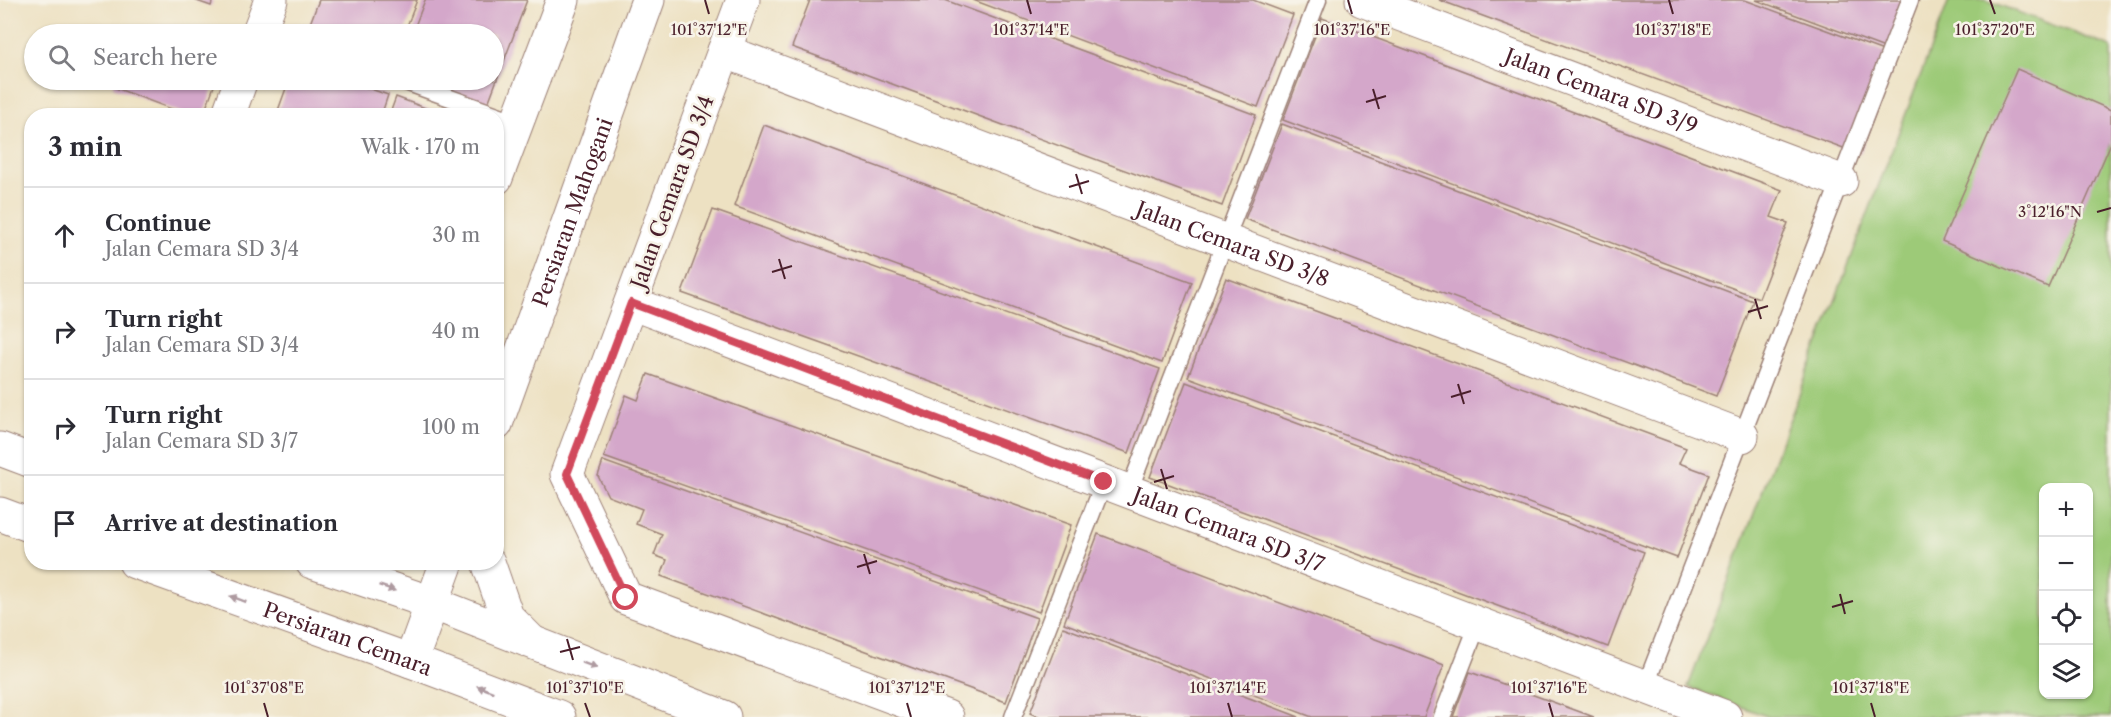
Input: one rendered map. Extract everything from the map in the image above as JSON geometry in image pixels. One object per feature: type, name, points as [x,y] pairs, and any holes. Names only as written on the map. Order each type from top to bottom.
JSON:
[{"type":"street","points":[[504,157],[562,0]]},
{"type":"street","name":"Persiaran Mahogani","points":[[504,402],[648,0]]},
{"type":"street","name":"Jalan Cemara SD 3/4","points":[[743,0],[567,474],[626,598],[947,717]]},
{"type":"street","name":"Jalan Cemara SD 3/9","points":[[1362,0],[1841,181]]},
{"type":"street","name":"Jalan Cemara SD 3/8","points":[[724,51],[1742,436]]},
{"type":"street","points":[[231,108],[237,90]]},
{"type":"street","name":"Jalan Cemara SD 3/7","points":[[631,303],[1725,717]]},
{"type":"street","points":[[0,449],[24,458]]},
{"type":"street","points":[[0,514],[24,522]]},
{"type":"street","name":"Persiaran Cemara","points":[[157,570],[559,717]]},
{"type":"street","points":[[333,570],[432,603],[724,717]]},
{"type":"street","points":[[411,661],[444,570]]},
{"type":"street","points":[[491,570],[507,616],[534,644]]},
{"type":"lane","points":[[1013,717],[1225,241],[1318,0]]},
{"type":"lane","points":[[1646,687],[1910,0]]},
{"type":"lane","points":[[428,90],[478,108]]},
{"type":"lane","points":[[504,117],[517,122]]},
{"type":"lane","points":[[1442,717],[1478,624]]},
{"type":"green space","points":[[1949,0],[1986,0],[2111,47],[2111,717],[1769,717],[1688,687]]},
{"type":"building","points":[[194,0],[213,0],[211,6]]},
{"type":"building","points":[[319,0],[417,0],[408,24],[310,24]]},
{"type":"building","points":[[425,0],[527,0],[504,61],[504,24],[416,24]]},
{"type":"building","points":[[810,0],[945,0],[1256,115],[1222,206],[792,47]]},
{"type":"building","points":[[973,0],[1253,0],[1293,15],[1258,107]]},
{"type":"building","points":[[1439,0],[1745,0],[1897,56],[1860,154]]},
{"type":"building","points":[[1756,0],[1918,0],[1898,53]]},
{"type":"building","points":[[1322,18],[1782,190],[1771,217],[1788,223],[1759,298],[1283,120]]},
{"type":"building","points":[[2017,69],[2111,110],[2111,143],[2048,287],[1942,241]]},
{"type":"building","points":[[121,90],[213,90],[206,108],[169,108]]},
{"type":"building","points":[[285,90],[374,90],[388,95],[384,108],[279,108]]},
{"type":"building","points":[[445,90],[493,90],[487,106]]},
{"type":"building","points":[[396,97],[425,108],[392,108]]},
{"type":"building","points":[[1282,124],[1753,301],[1716,396],[1245,219]]},
{"type":"building","points":[[764,125],[1192,282],[1162,363],[734,206]]},
{"type":"building","points":[[713,210],[1160,369],[1129,453],[682,293]]},
{"type":"building","points":[[1226,278],[1686,448],[1679,463],[1709,474],[1677,558],[1188,377]]},
{"type":"building","points":[[648,374],[1071,525],[1039,612],[604,457],[626,395],[638,400]]},
{"type":"building","points":[[1186,382],[1644,552],[1608,647],[1150,477]]},
{"type":"building","points":[[603,461],[1037,618],[1006,702],[661,576],[667,560],[654,555],[662,534],[636,524],[642,509],[608,496],[598,476]]},
{"type":"building","points":[[1098,534],[1444,665],[1424,717],[1312,717],[1064,623]]},
{"type":"building","points":[[1063,627],[1299,717],[1039,717],[1030,713]]},
{"type":"building","points":[[1470,672],[1528,693],[1594,717],[1453,717]]},
{"type":"route","points":[[626,598],[567,474],[631,303],[1104,482]]}]
